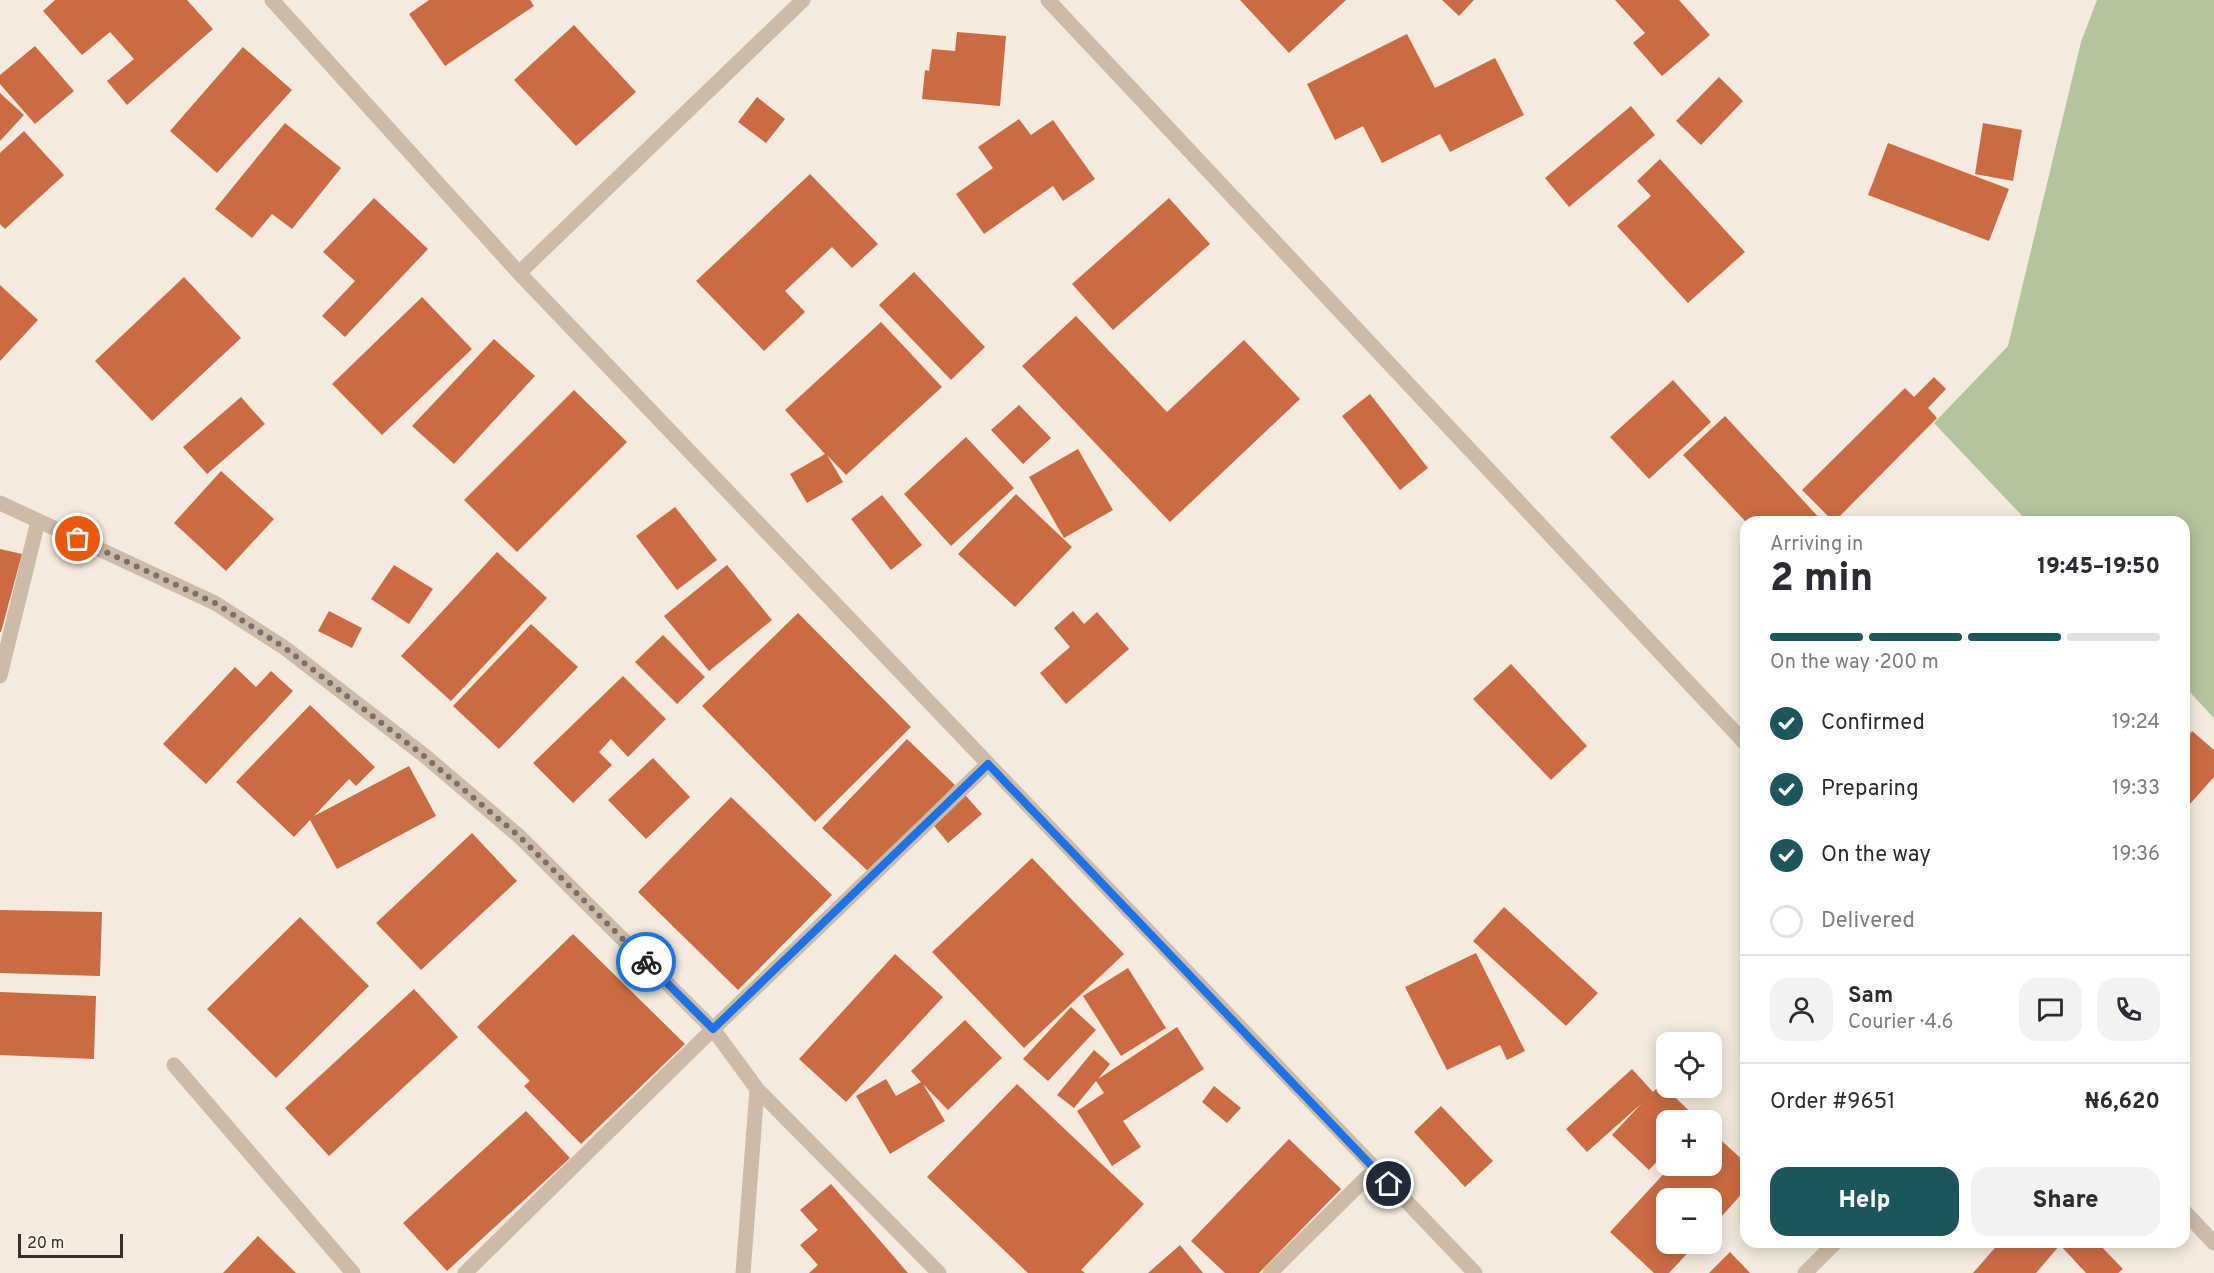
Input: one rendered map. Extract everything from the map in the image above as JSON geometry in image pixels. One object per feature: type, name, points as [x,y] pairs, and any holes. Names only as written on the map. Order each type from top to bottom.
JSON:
[{"type":"street","points":[[272,0],[519,273],[1475,1273]]},
{"type":"street","points":[[519,273],[803,0]]},
{"type":"street","points":[[1048,0],[1740,738]]},
{"type":"street","points":[[0,503],[215,603],[285,648],[424,756],[520,837],[713,1029],[757,1089],[939,1273]]},
{"type":"street","points":[[0,676],[38,521]]},
{"type":"street","points":[[465,1273],[713,1029],[988,764]]},
{"type":"street","points":[[174,1065],[353,1273]]},
{"type":"street","points":[[743,1273],[757,1089]]},
{"type":"street","points":[[1270,1273],[1375,1169]]},
{"type":"street","points":[[2190,1217],[2214,1243]]},
{"type":"street","points":[[1805,1273],[1830,1248]]},
{"type":"green space","points":[[2097,0],[2214,0],[2214,718],[2190,692],[2190,516],[2022,516],[1934,423],[2008,346],[2081,42]]},
{"type":"building","points":[[55,0],[187,0],[213,29],[127,105],[107,81],[134,59],[110,32],[82,55],[43,11]]},
{"type":"building","points":[[429,0],[530,0],[534,6],[445,66],[409,14]]},
{"type":"building","points":[[1240,0],[1346,0],[1289,53]]},
{"type":"building","points":[[1442,0],[1474,0],[1459,16]]},
{"type":"building","points":[[1615,0],[1679,0],[1710,35],[1662,76],[1633,43],[1645,33]]},
{"type":"building","points":[[574,25],[636,92],[576,146],[514,80]]},
{"type":"building","points":[[957,32],[1006,36],[1000,106],[922,99],[925,70],[929,71],[932,49],[955,51]]},
{"type":"building","points":[[1407,34],[1435,88],[1495,58],[1524,115],[1450,152],[1440,134],[1382,163],[1363,126],[1335,140],[1307,84]]},
{"type":"building","points":[[35,46],[74,91],[35,124],[0,84],[0,75]]},
{"type":"building","points":[[243,47],[292,90],[217,173],[170,131]]},
{"type":"building","points":[[1719,77],[1743,101],[1701,145],[1676,121]]},
{"type":"building","points":[[0,93],[24,115],[0,141]]},
{"type":"building","points":[[757,97],[785,119],[766,143],[738,122]]},
{"type":"building","points":[[1631,106],[1655,135],[1569,207],[1545,178]]},
{"type":"building","points":[[1019,119],[1031,135],[1053,120],[1095,179],[1063,201],[1053,186],[984,234],[956,194],[993,168],[978,147]]},
{"type":"building","points":[[285,123],[341,168],[292,229],[272,214],[252,238],[215,209]]},
{"type":"building","points":[[1983,123],[2022,130],[2013,181],[1975,174]]},
{"type":"building","points":[[24,131],[64,175],[5,229],[0,224],[0,153]]},
{"type":"building","points":[[1888,143],[2009,189],[1989,241],[1868,195]]},
{"type":"building","points":[[1660,159],[1745,252],[1688,303],[1617,226],[1651,196],[1637,181]]},
{"type":"building","points":[[810,174],[878,244],[852,268],[832,247],[785,291],[805,312],[764,351],[696,281]]},
{"type":"building","points":[[374,198],[428,249],[345,337],[322,316],[355,281],[323,252]]},
{"type":"building","points":[[1169,198],[1210,244],[1113,330],[1072,284]]},
{"type":"building","points":[[914,272],[985,347],[951,380],[879,305]]},
{"type":"building","points":[[184,277],[241,338],[152,421],[95,361]]},
{"type":"building","points":[[0,285],[38,320],[0,361]]},
{"type":"building","points":[[422,297],[472,349],[382,435],[332,384]]},
{"type":"building","points":[[1076,316],[1167,412],[1244,340],[1300,399],[1170,522],[1022,366]]},
{"type":"building","points":[[881,322],[942,387],[846,475],[827,455],[843,482],[807,503],[790,474],[825,454],[785,410]]},
{"type":"building","points":[[494,339],[535,376],[454,464],[412,426]]},
{"type":"building","points":[[1934,377],[1946,389],[1928,408],[1937,418],[1840,516],[1828,516],[1802,490],[1905,388],[1914,397]]},
{"type":"building","points":[[1673,380],[1711,422],[1649,479],[1610,437]]},
{"type":"building","points":[[574,390],[627,442],[517,552],[464,500]]},
{"type":"building","points":[[1370,394],[1428,468],[1400,490],[1342,416]]},
{"type":"building","points":[[241,397],[265,424],[207,474],[183,447]]},
{"type":"building","points":[[1019,405],[1051,438],[1023,464],[991,430]]},
{"type":"building","points":[[1725,416],[1817,516],[1740,516],[1683,455]]},
{"type":"building","points":[[966,437],[1014,488],[951,546],[904,494]]},
{"type":"building","points":[[1078,449],[1113,510],[1064,538],[1029,477]]},
{"type":"building","points":[[221,471],[274,519],[226,571],[174,523]]},
{"type":"building","points":[[1016,494],[1072,547],[1015,607],[958,554]]},
{"type":"building","points":[[882,495],[922,545],[891,570],[851,519]]},
{"type":"building","points":[[675,507],[717,560],[677,590],[636,536]]},
{"type":"building","points":[[0,549],[22,554],[1,632],[0,632]]},
{"type":"building","points":[[497,552],[547,598],[451,701],[401,656]]},
{"type":"building","points":[[394,565],[433,589],[409,624],[371,599]]},
{"type":"building","points":[[727,565],[772,620],[709,671],[664,616]]},
{"type":"building","points":[[329,611],[362,628],[352,648],[318,631]]},
{"type":"building","points":[[1073,611],[1084,624],[1097,612],[1129,649],[1066,704],[1040,673],[1070,647],[1054,628]]},
{"type":"building","points":[[798,613],[911,727],[815,822],[702,706]]},
{"type":"building","points":[[531,624],[578,667],[499,749],[453,706]]},
{"type":"building","points":[[663,635],[705,677],[677,704],[635,662]]},
{"type":"building","points":[[1511,664],[1587,746],[1551,780],[1473,699]]},
{"type":"building","points":[[235,667],[256,687],[271,671],[293,691],[206,784],[163,744]]},
{"type":"building","points":[[623,676],[666,719],[628,757],[611,739],[599,752],[612,765],[573,803],[533,763]]},
{"type":"building","points":[[310,705],[375,767],[356,786],[349,779],[314,816],[409,766],[436,816],[337,869],[310,820],[294,837],[236,782]]},
{"type":"building","points":[[2192,731],[2214,750],[2214,777],[2190,804],[2190,734]]},
{"type":"building","points":[[907,739],[955,785],[870,873],[822,828]]},
{"type":"building","points":[[653,758],[690,797],[646,839],[608,800]]},
{"type":"building","points":[[959,788],[982,814],[948,843],[926,816]]},
{"type":"building","points":[[731,797],[832,895],[738,990],[638,892]]},
{"type":"building","points":[[472,833],[517,881],[421,970],[376,923]]},
{"type":"building","points":[[1032,858],[1124,954],[1024,1048],[932,952]]},
{"type":"building","points":[[1504,907],[1598,993],[1566,1026],[1473,941]]},
{"type":"building","points":[[0,910],[102,912],[100,976],[0,973]]},
{"type":"building","points":[[300,917],[369,986],[276,1078],[207,1009]]},
{"type":"building","points":[[573,934],[685,1044],[581,1144],[524,1086],[530,1081],[477,1027]]},
{"type":"building","points":[[1476,953],[1525,1051],[1507,1060],[1500,1045],[1447,1070],[1405,987]]},
{"type":"building","points":[[895,954],[943,997],[846,1102],[799,1059]]},
{"type":"building","points":[[1128,968],[1166,1028],[1121,1056],[1083,996]]},
{"type":"building","points":[[414,989],[458,1037],[329,1156],[285,1108]]},
{"type":"building","points":[[0,992],[96,996],[94,1059],[0,1055]]},
{"type":"building","points":[[1071,1007],[1096,1030],[1048,1081],[1023,1059]]},
{"type":"building","points":[[965,1020],[1002,1058],[948,1110],[923,1084],[945,1121],[890,1154],[856,1096],[886,1079],[896,1096],[921,1082],[911,1071]]},
{"type":"building","points":[[1177,1027],[1204,1069],[1123,1121],[1141,1147],[1112,1166],[1077,1111],[1104,1093],[1096,1081],[1074,1108],[1057,1095],[1094,1050],[1110,1064],[1098,1079]]},
{"type":"building","points":[[1632,1069],[1653,1092],[1656,1089],[1656,1098],[1676,1098],[1688,1110],[1656,1110],[1656,1163],[1649,1170],[1612,1135],[1642,1103],[1587,1152],[1566,1129]]},
{"type":"building","points":[[1017,1084],[1144,1204],[1081,1270],[1085,1273],[1028,1273],[927,1177]]},
{"type":"building","points":[[1214,1086],[1241,1108],[1227,1123],[1202,1102]]},
{"type":"building","points":[[1441,1106],[1493,1161],[1465,1187],[1414,1132]]},
{"type":"building","points":[[526,1111],[570,1158],[447,1271],[403,1223]]},
{"type":"building","points":[[1289,1139],[1341,1189],[1259,1273],[1225,1273],[1191,1241]]},
{"type":"building","points":[[1722,1141],[1740,1158],[1740,1196],[1722,1216],[1722,1188],[1656,1188],[1656,1254],[1687,1254],[1669,1273],[1654,1273],[1610,1232],[1662,1176],[1722,1176]]},
{"type":"building","points":[[831,1184],[908,1273],[809,1273],[818,1265],[800,1245],[818,1230],[800,1210]]},
{"type":"building","points":[[258,1236],[296,1273],[223,1273]]},
{"type":"building","points":[[1180,1245],[1203,1273],[1148,1273]]},
{"type":"building","points":[[1995,1248],[2057,1248],[2036,1273],[1973,1273]]},
{"type":"building","points":[[2063,1248],[2103,1248],[2123,1269],[2118,1273],[2086,1273]]},
{"type":"building","points":[[1730,1252],[1750,1273],[1709,1273]]},
{"type":"way so far","points":[[78,539],[215,603],[285,648],[424,756],[520,837],[646,962]]},
{"type":"route","points":[[646,962],[713,1029],[988,764],[1389,1184]]}]
